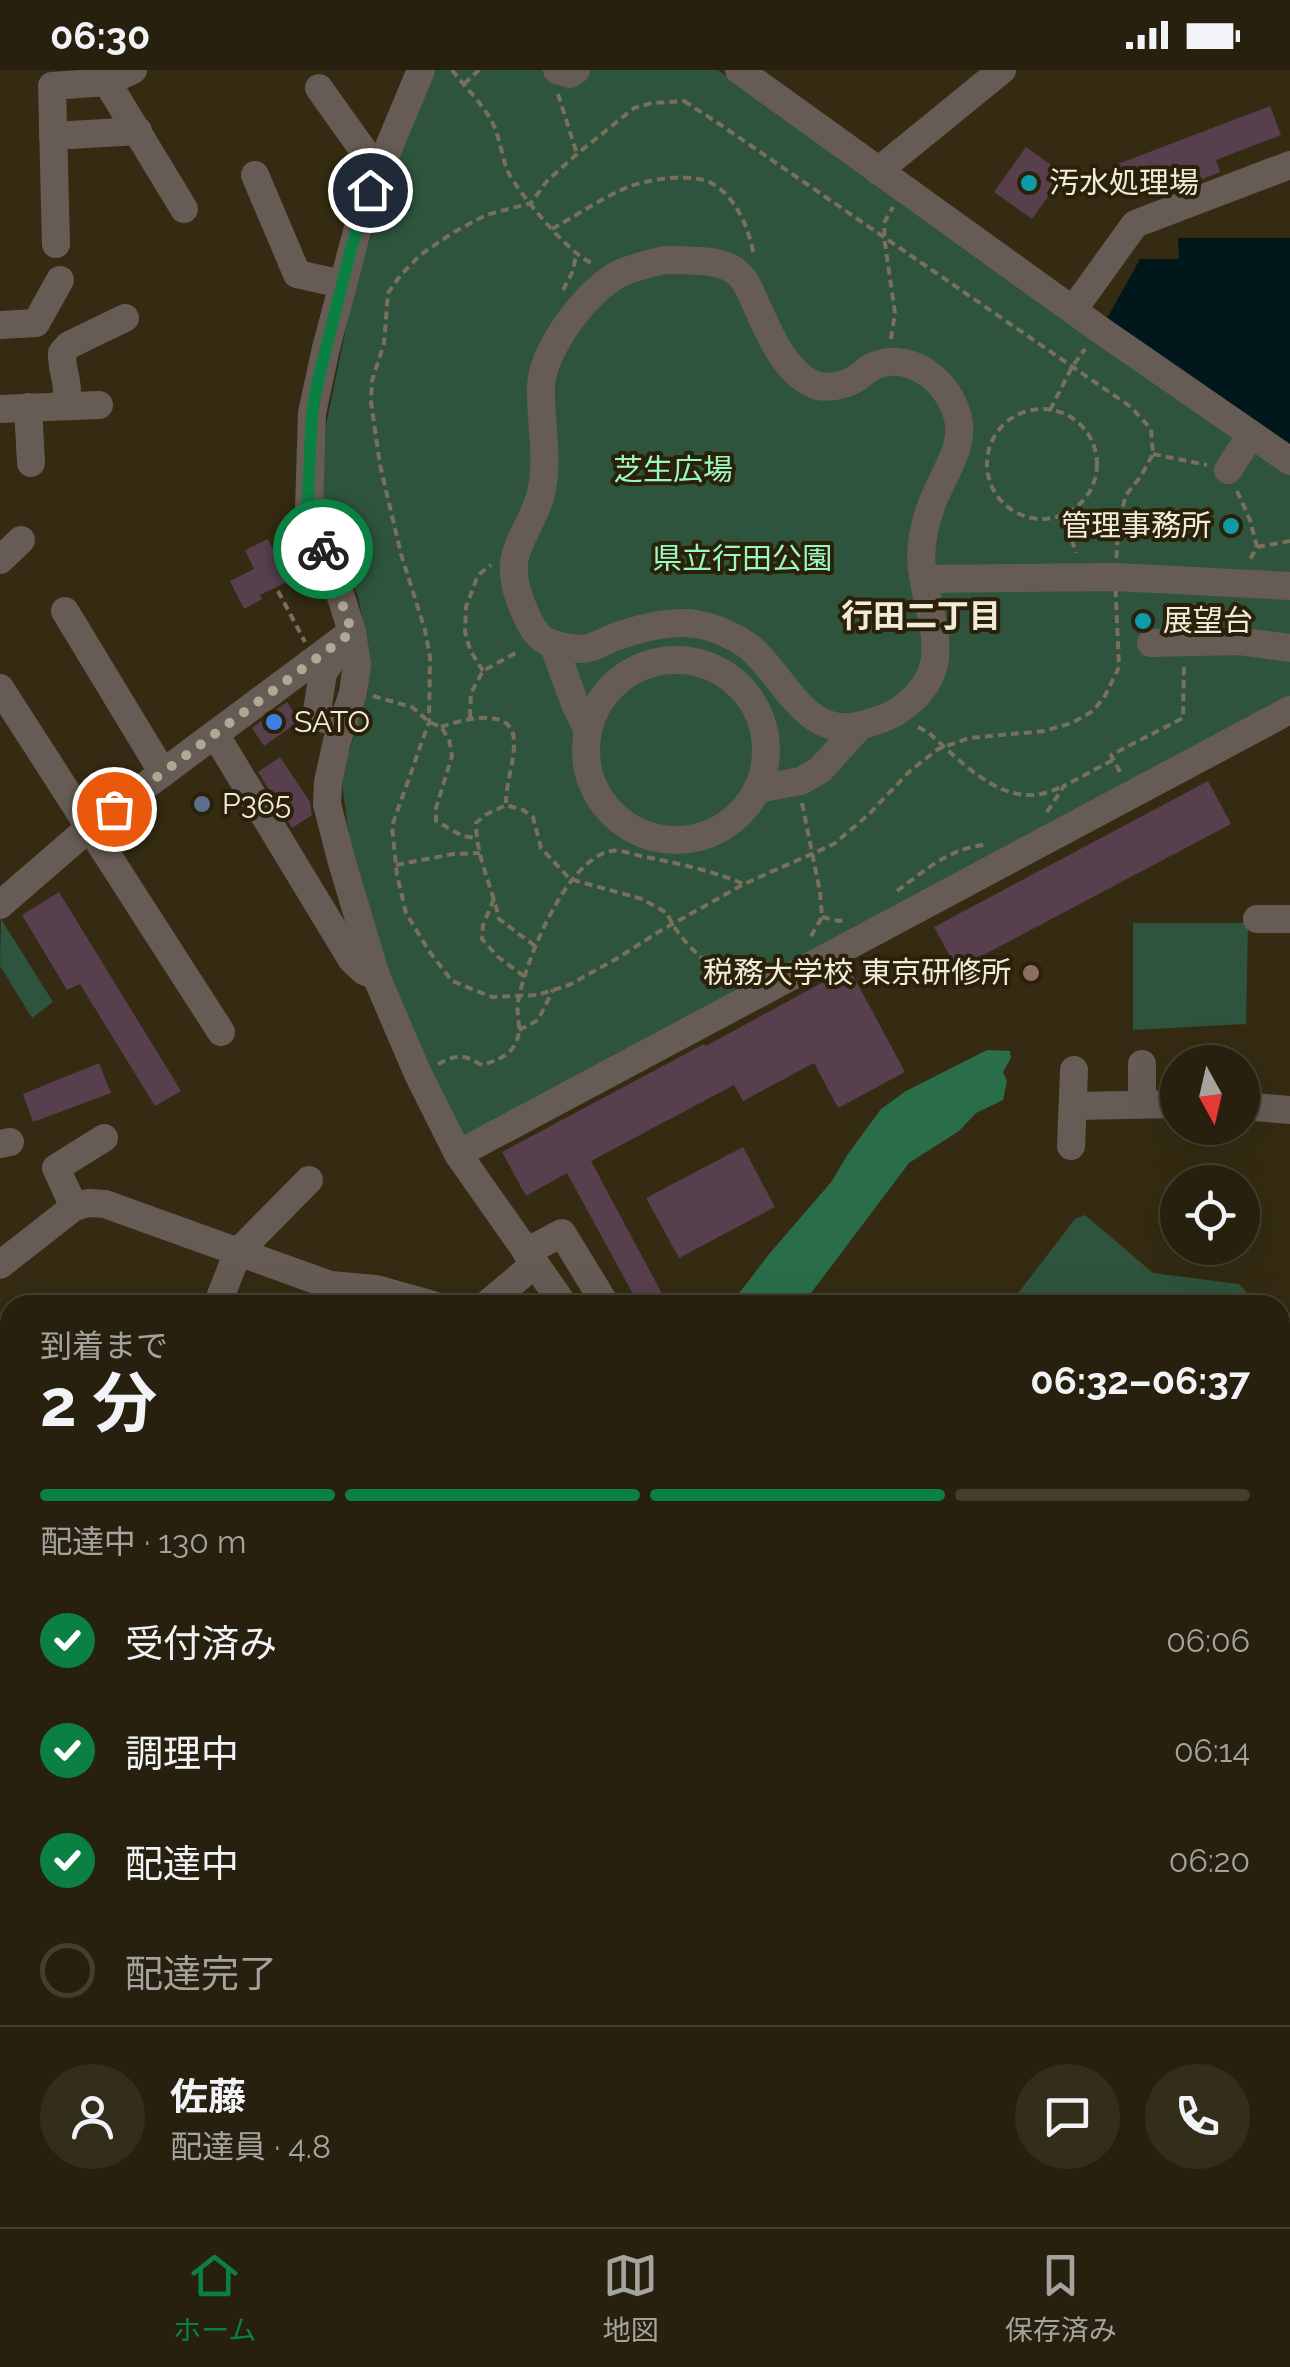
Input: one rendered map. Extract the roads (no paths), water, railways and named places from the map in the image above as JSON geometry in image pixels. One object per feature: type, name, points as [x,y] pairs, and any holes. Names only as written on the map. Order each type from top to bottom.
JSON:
[{"type":"street","points":[[422,70],[363,209],[312,413],[308,496],[352,632],[356,664],[354,693],[328,782],[327,804],[376,976],[418,1074],[458,1154],[557,1295]]},
{"type":"street","points":[[738,70],[1072,310],[1290,460]]},
{"type":"street","points":[[878,171],[988,75]]},
{"type":"street","points":[[56,244],[52,86],[120,76],[138,131],[184,209]]},
{"type":"street","points":[[319,88],[378,171]]},
{"type":"street","points":[[53,136],[138,131]]},
{"type":"street","points":[[1072,310],[1135,224],[1290,165]]},
{"type":"street","points":[[255,174],[298,274],[342,284]]},
{"type":"street","points":[[546,641],[585,650],[656,626],[694,624],[720,631],[749,646],[801,708],[822,722],[842,728],[859,727],[889,717],[908,704],[933,668],[934,620],[922,565],[926,520],[960,438],[957,414],[945,389],[932,375],[906,364],[886,363],[868,368],[855,380],[819,388],[803,380],[783,356],[749,288],[737,272],[722,264],[664,260],[622,272],[587,300],[566,324],[541,382],[544,462],[540,496],[512,566],[522,605],[546,641],[588,730]]},
{"type":"street","points":[[0,325],[36,323],[60,280]]},
{"type":"street","points":[[64,406],[68,395],[62,353],[69,345],[125,318]]},
{"type":"street","points":[[31,464],[14,408],[99,404]]},
{"type":"street","points":[[1228,470],[1251,435]]},
{"type":"street","points":[[0,560],[21,540]]},
{"type":"street","points":[[924,579],[1114,577],[1290,586]]},
{"type":"street","points":[[66,611],[162,773]]},
{"type":"street","points":[[0,905],[90,827],[352,632]]},
{"type":"street","points":[[344,722],[316,717],[323,674],[352,632]]},
{"type":"street","points":[[1152,643],[1238,641],[1290,648]]},
{"type":"street","points":[[662,661],[697,662],[728,676],[754,702],[765,734],[765,770],[757,789],[751,804],[725,827],[692,838],[656,838],[624,826],[600,798],[585,766],[588,730],[604,696],[628,674],[662,661]]},
{"type":"street","points":[[0,688],[221,1032]]},
{"type":"street","points":[[458,1154],[1290,710]]},
{"type":"street","points":[[757,789],[802,782],[820,770],[859,727]]},
{"type":"street","points":[[214,734],[352,960],[376,976]]},
{"type":"street","points":[[1257,919],[1290,920]]},
{"type":"street","points":[[1142,1064],[1142,1104]]},
{"type":"street","points":[[1072,1146],[1074,1070]]},
{"type":"street","points":[[1074,1106],[1160,1104]]},
{"type":"street","points":[[1260,1108],[1290,1110]]},
{"type":"street","points":[[74,1207],[56,1168],[104,1138]]},
{"type":"street","points":[[221,1295],[238,1252],[309,1180]]},
{"type":"street","points":[[0,1264],[74,1207],[105,1204],[238,1252],[325,1295],[376,1289],[394,1295]]},
{"type":"street","points":[[495,1295],[530,1258],[562,1233],[600,1295]]},
{"type":"street","points":[[998,2227],[1036,2227]]},
{"type":"water","points":[[1178,238],[1290,238],[1290,446],[1105,322],[1140,259],[1179,259]]},
{"type":"place","name":"汚水処理場","points":[[1029,183]]},
{"type":"place","name":"管理事務所","points":[[1231,526]]},
{"type":"place","name":"展望台","points":[[1143,621]]},
{"type":"place","name":"SATO","points":[[274,722]]},
{"type":"place","name":"P365","points":[[202,804]]},
{"type":"place","name":"税務大学校 東京研修所","points":[[1031,973]]},
{"type":"district","name":"行田二丁目","points":[[921,616]]},
{"type":"park label","name":"芝生広場","points":[[673,470]]},
{"type":"park label","name":"県立行田公園","points":[[742,559]]}]
